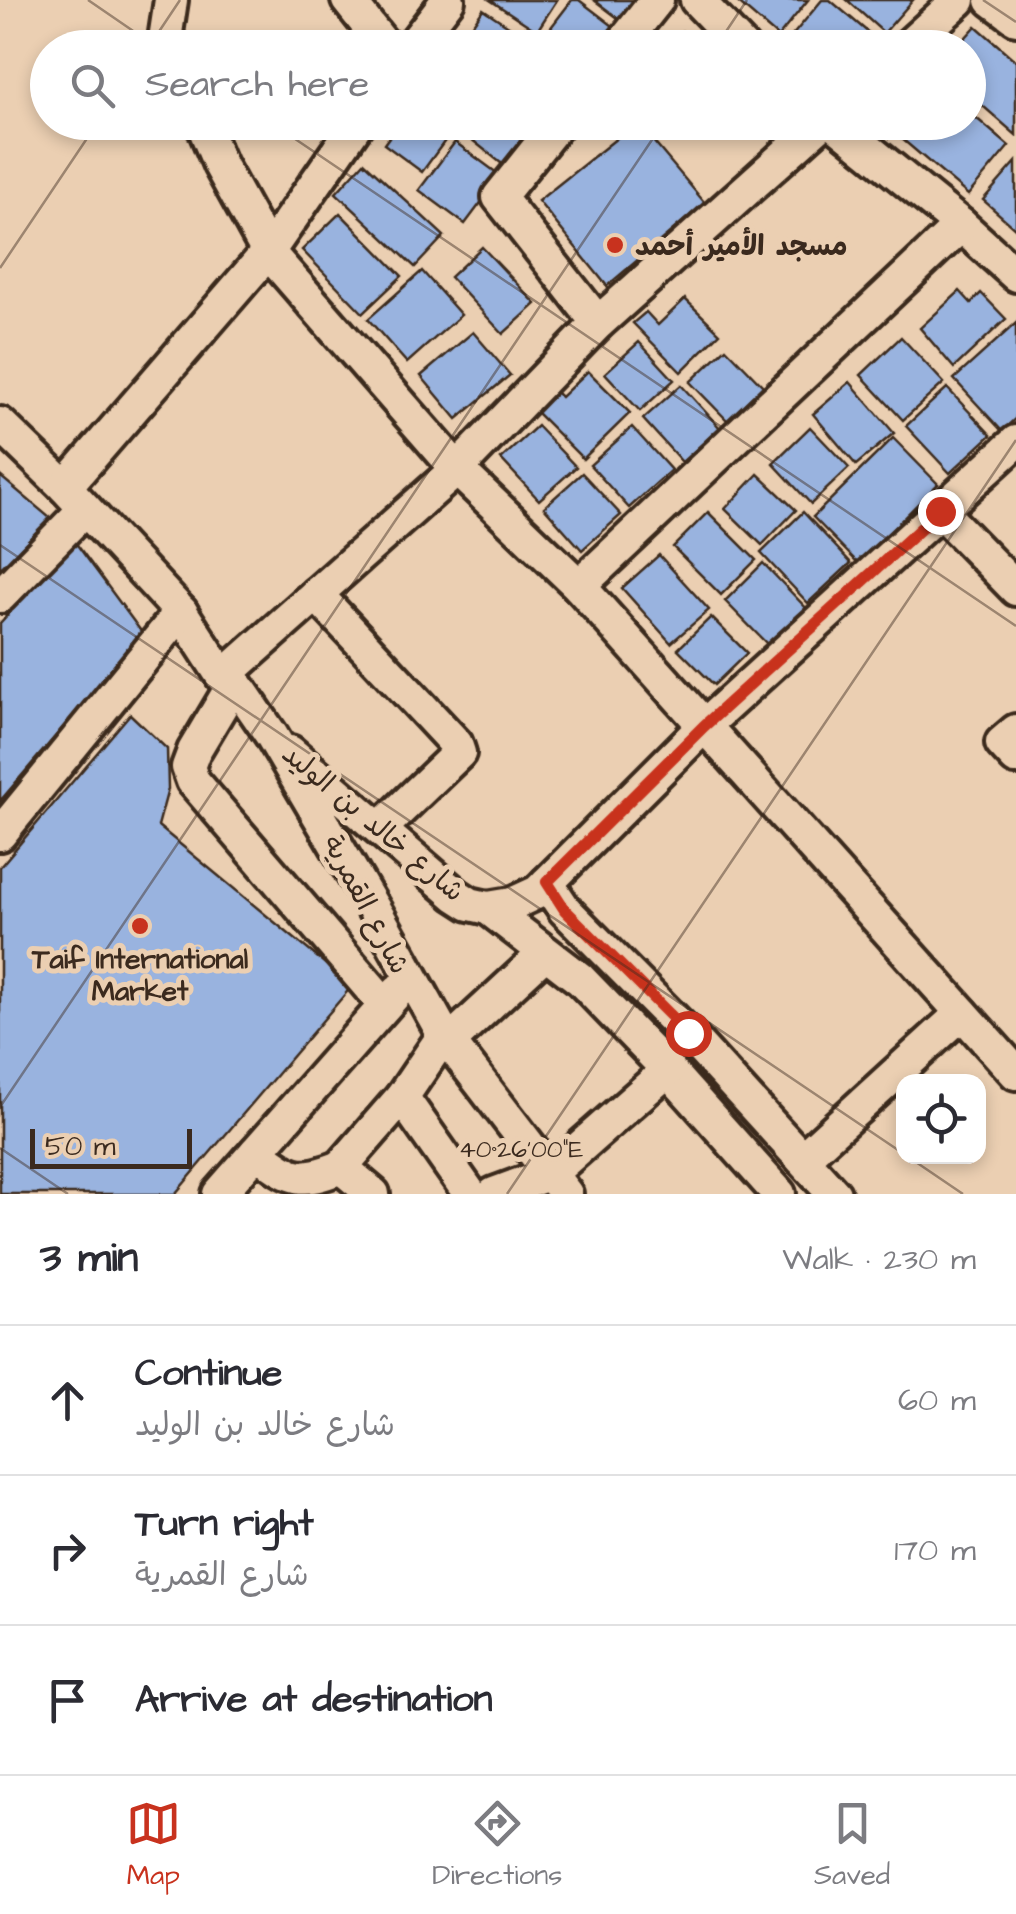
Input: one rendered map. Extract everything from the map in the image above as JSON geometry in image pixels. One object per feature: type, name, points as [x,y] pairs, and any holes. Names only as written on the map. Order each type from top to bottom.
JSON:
[{"type":"street","points":[[166,30],[171,0]]},
{"type":"street","points":[[348,0],[372,30]]},
{"type":"street","points":[[425,30],[448,0]]},
{"type":"street","points":[[633,30],[657,0]]},
{"type":"street","points":[[697,0],[725,30]]},
{"type":"street","points":[[926,30],[959,0]]},
{"type":"street","points":[[992,0],[1016,18]]},
{"type":"street","points":[[209,140],[268,252],[457,469],[579,586],[1016,1074]]},
{"type":"street","points":[[0,596],[268,252],[346,140]]},
{"type":"street","points":[[545,140],[500,198],[598,323]]},
{"type":"street","points":[[384,1005],[193,782],[188,767],[194,752],[229,680],[316,594],[457,469],[598,323],[802,140]]},
{"type":"street","points":[[856,140],[1016,276]]},
{"type":"street","points":[[579,586],[961,226]]},
{"type":"street","points":[[0,424],[181,612],[272,736]]},
{"type":"street","points":[[488,908],[512,904],[538,892],[704,726],[1016,442]]},
{"type":"street","points":[[940,511],[1016,589]]},
{"type":"street","points":[[316,594],[456,744],[459,753],[381,828]]},
{"type":"street","points":[[0,834],[181,612]]},
{"type":"street","points":[[1016,731],[1002,743],[1016,758]]},
{"type":"street","name":"شارع خالد بن الوليد","points":[[272,736],[456,895],[470,904],[488,908],[580,980],[668,1070],[778,1194]]},
{"type":"street","name":"شارع القمرية","points":[[219,1194],[413,976],[272,736]]},
{"type":"street","points":[[547,882],[565,910],[688,1033],[834,1194]]},
{"type":"street","points":[[256,1152],[282,1171],[310,1179],[341,1167],[402,1097],[446,1038],[545,953]]},
{"type":"street","points":[[413,976],[446,1038],[558,1183]]},
{"type":"street","points":[[802,1159],[962,1013]]},
{"type":"street","points":[[494,1194],[558,1183],[668,1070]]},
{"type":"street","points":[[402,1097],[470,1194]]},
{"type":"street","points":[[341,1167],[374,1194]]},
{"type":"building","points":[[490,0],[557,0],[535,30]]},
{"type":"building","points":[[572,0],[579,0],[618,30],[549,30]]},
{"type":"building","points":[[594,0],[650,0],[630,27]]},
{"type":"building","points":[[735,0],[808,0],[784,30],[770,30]]},
{"type":"building","points":[[822,0],[830,0],[865,30],[797,30]]},
{"type":"building","points":[[847,0],[913,0],[887,30],[881,30]]},
{"type":"building","points":[[483,9],[514,30],[469,30]]},
{"type":"building","points":[[986,35],[1016,61],[1016,135],[986,109]]},
{"type":"building","points":[[986,126],[1009,146],[968,195],[903,140],[986,140]]},
{"type":"building","points":[[387,140],[446,140],[422,172],[384,144]]},
{"type":"building","points":[[472,140],[527,140],[507,168]]},
{"type":"building","name":"مسجد الأمير أحمد","points":[[614,140],[652,140],[705,203],[607,286],[538,201]]},
{"type":"building","points":[[455,142],[501,176],[465,224],[419,190]]},
{"type":"building","points":[[364,162],[444,236],[415,267],[336,193]]},
{"type":"building","points":[[1016,162],[1016,229],[983,200]]},
{"type":"building","points":[[340,213],[402,276],[363,313],[302,250]]},
{"type":"building","points":[[482,247],[536,304],[503,334],[450,277]]},
{"type":"building","points":[[422,271],[461,315],[407,363],[368,319]]},
{"type":"building","points":[[960,291],[971,303],[981,293],[1006,319],[954,368],[920,328]]},
{"type":"building","points":[[685,299],[720,333],[681,372],[633,323],[646,312],[658,325]]},
{"type":"building","points":[[1016,323],[1016,418],[1002,431],[954,379]]},
{"type":"building","points":[[473,332],[510,375],[457,419],[421,376]]},
{"type":"building","points":[[901,337],[944,383],[903,420],[861,375]]},
{"type":"building","points":[[639,342],[674,380],[640,411],[605,373]]},
{"type":"building","points":[[726,348],[763,386],[728,421],[690,382]]},
{"type":"building","points":[[588,371],[630,413],[583,459],[534,410],[554,390],[561,397]]},
{"type":"building","points":[[850,382],[894,433],[856,465],[813,414]]},
{"type":"building","points":[[681,385],[720,428],[682,462],[643,419]]},
{"type":"building","points":[[947,388],[991,435],[950,473],[906,426]]},
{"type":"building","points":[[537,426],[576,467],[539,500],[501,459]]},
{"type":"building","points":[[632,427],[671,470],[629,508],[590,465]]},
{"type":"building","points":[[810,427],[849,468],[811,504],[773,463]]},
{"type":"building","points":[[893,438],[938,484],[858,563],[813,517]]},
{"type":"building","points":[[582,473],[621,515],[582,550],[544,507]]},
{"type":"building","points":[[758,474],[796,510],[762,545],[725,509]]},
{"type":"building","points":[[0,476],[50,518],[0,569]]},
{"type":"building","points":[[708,512],[756,560],[721,595],[673,547]]},
{"type":"building","points":[[803,512],[851,563],[808,603],[761,553]]},
{"type":"building","points":[[75,542],[143,634],[0,801],[0,623]]},
{"type":"building","points":[[659,555],[709,610],[671,643],[622,588]]},
{"type":"building","points":[[763,563],[809,611],[771,648],[725,601]]},
{"type":"building","points":[[711,617],[747,653],[714,685],[678,649]]},
{"type":"building","name":"Taif International Market","points":[[130,714],[167,749],[168,789],[158,826],[352,986],[175,1194],[0,1194],[0,867]]},
{"type":"place","name":"مسجد الأمير أحمد","points":[[615,245]]},
{"type":"place","name":"Taif International Market","points":[[140,926]]},
{"type":"route","points":[[688,1033],[565,910],[547,882],[704,726],[940,511]]}]
